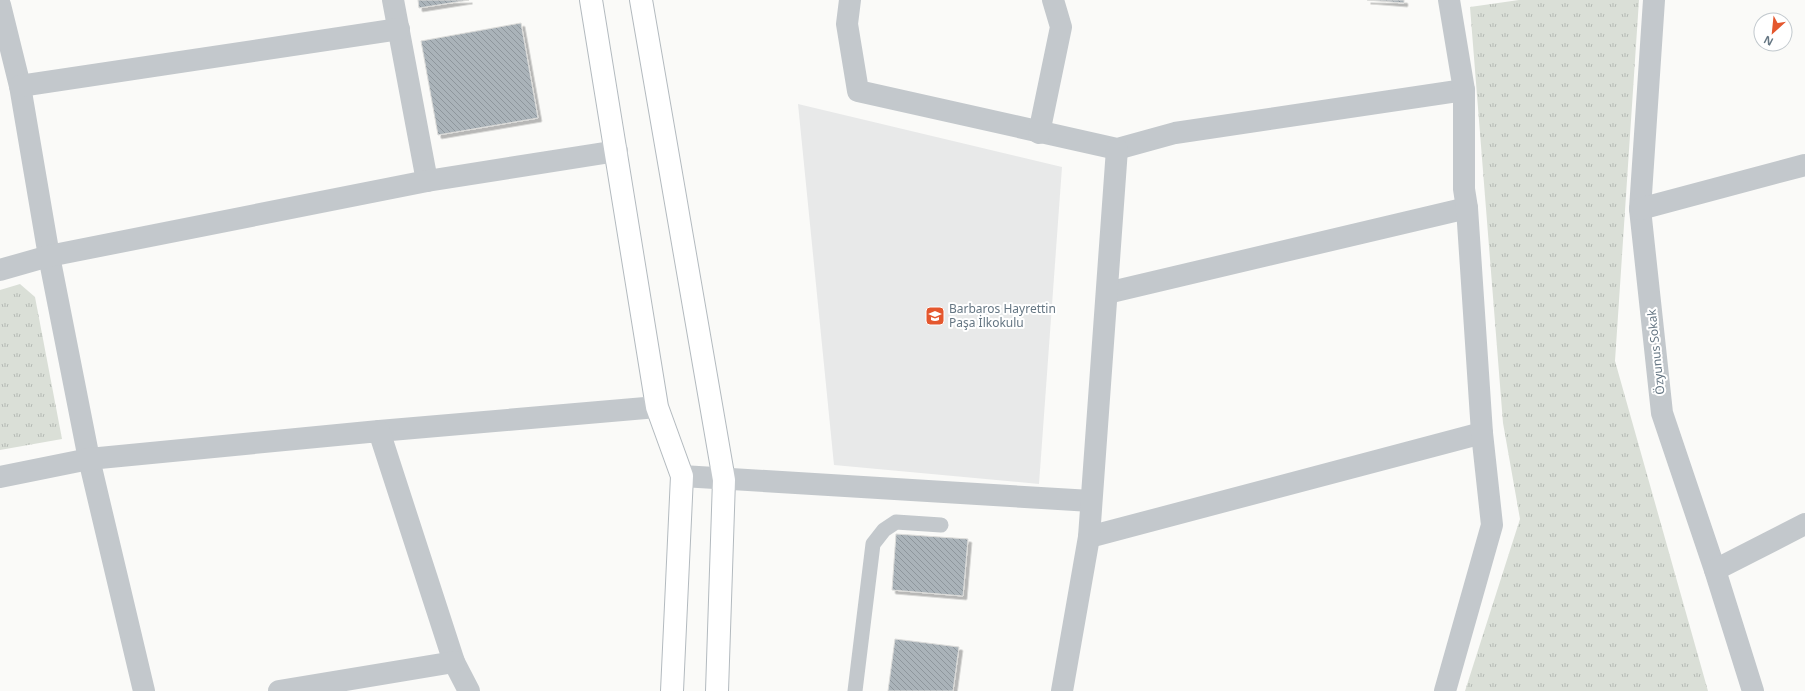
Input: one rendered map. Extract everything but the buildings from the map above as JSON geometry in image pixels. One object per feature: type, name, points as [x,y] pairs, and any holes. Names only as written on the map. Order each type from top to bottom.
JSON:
[{"type":"street","points":[[393,0],[427,181]]},
{"type":"street","points":[[591,0],[617,151],[656,407],[682,476],[672,691]]},
{"type":"street","points":[[641,0],[724,480],[717,691]]},
{"type":"street","points":[[850,0],[847,24],[858,91],[1117,149],[1175,133],[1464,90]]},
{"type":"street","points":[[1039,132],[1061,27],[1053,0]]},
{"type":"street","points":[[1445,691],[1492,525],[1482,433],[1467,208],[1464,189],[1464,90],[1449,0]]},
{"type":"street","name":"Özyunus Sokak","points":[[1654,0],[1640,209],[1662,413],[1715,570],[1753,691]]},
{"type":"street","points":[[0,5],[20,86],[49,256],[89,459],[144,691]]},
{"type":"street","points":[[20,86],[399,29]]},
{"type":"street","points":[[1062,691],[1088,537],[1117,149]]},
{"type":"street","points":[[0,270],[49,256],[427,181],[617,151]]},
{"type":"street","points":[[1640,209],[1805,164]]},
{"type":"street","points":[[1107,294],[1467,208]]},
{"type":"street","points":[[0,476],[89,459],[379,431],[656,407]]},
{"type":"street","points":[[379,431],[454,662],[469,691]]},
{"type":"street","points":[[1088,537],[1482,433]]},
{"type":"street","points":[[682,476],[724,480],[1091,501]]},
{"type":"street","points":[[1715,570],[1805,524]]},
{"type":"street","points":[[279,691],[454,662]]},
{"type":"lane","points":[[855,691],[873,544],[884,530],[896,522],[941,525]]},
{"type":"shaded area","name":"Barbaros Hayrettin Paşa İlkokulu","points":[[798,104],[1062,167],[1039,484],[834,465]]},
{"type":"green space","points":[[1519,0],[1639,0],[1615,361],[1708,691],[1465,691],[1520,519],[1503,423],[1470,7]]},
{"type":"green space","points":[[20,284],[35,297],[62,439],[0,450],[0,290]]},
{"type":"place","name":"Barbaros Hayrettin Paşa İlkokulu","points":[[935,316]]}]
